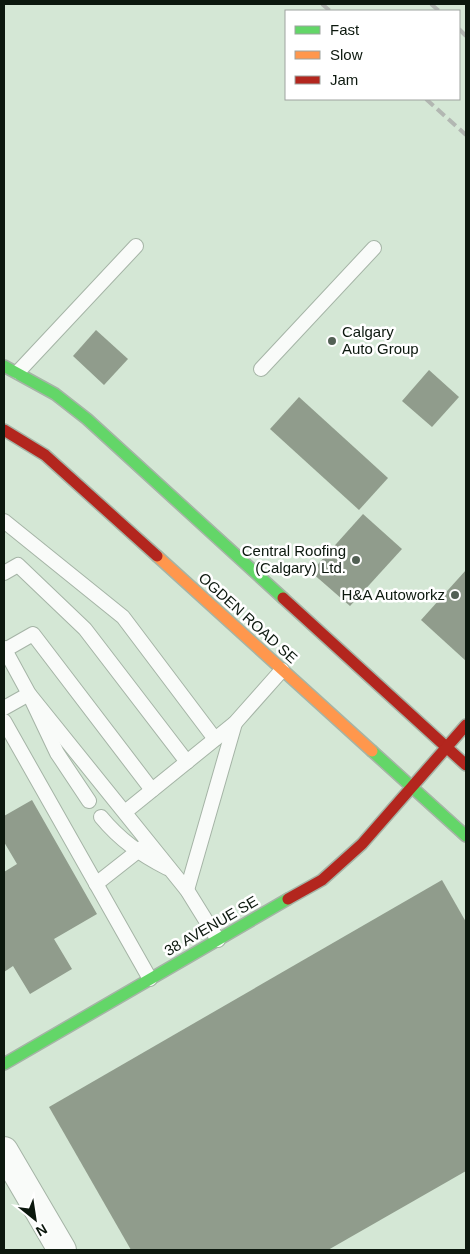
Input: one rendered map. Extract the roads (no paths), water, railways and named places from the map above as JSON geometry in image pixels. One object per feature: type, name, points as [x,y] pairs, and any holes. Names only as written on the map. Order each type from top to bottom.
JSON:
[{"type":"street","points":[[4,366],[55,394],[87,419],[466,765]]},
{"type":"street","name":"OGDEN ROAD SE","points":[[4,430],[45,455],[466,836]]},
{"type":"street","name":"38 AVENUE SE","points":[[4,1064],[322,880],[354,853],[414,789],[466,725]]},
{"type":"street","points":[[4,1151],[62,1250]]},
{"type":"lane","points":[[18,372],[136,246]]},
{"type":"lane","points":[[260,369],[374,248]]},
{"type":"lane","points":[[4,522],[123,617],[215,740]]},
{"type":"lane","points":[[4,573],[18,565],[85,629],[187,762]]},
{"type":"lane","points":[[89,800],[57,753],[29,694],[4,649],[33,634],[152,790]]},
{"type":"lane","points":[[125,812],[235,723],[282,670]]},
{"type":"lane","points":[[4,708],[29,694]]},
{"type":"lane","points":[[29,694],[188,890],[218,940]]},
{"type":"lane","points":[[4,721],[8,738],[96,884],[150,979]]},
{"type":"lane","points":[[188,890],[235,723]]},
{"type":"lane","points":[[101,817],[115,833],[137,852],[172,871]]},
{"type":"lane","points":[[96,884],[149,842]]},
{"type":"railway","points":[[322,4],[329,10]]},
{"type":"railway","points":[[431,4],[438,10]]},
{"type":"railway","points":[[460,30],[466,36]]},
{"type":"railway","points":[[427,100],[466,135]]},
{"type":"place","name":"Calgary Auto Group","points":[[332,341]]},
{"type":"place","name":"Central Roofing (Calgary) Ltd.","points":[[356,560]]},
{"type":"place","name":"H&A Autoworkz","points":[[455,595]]}]
